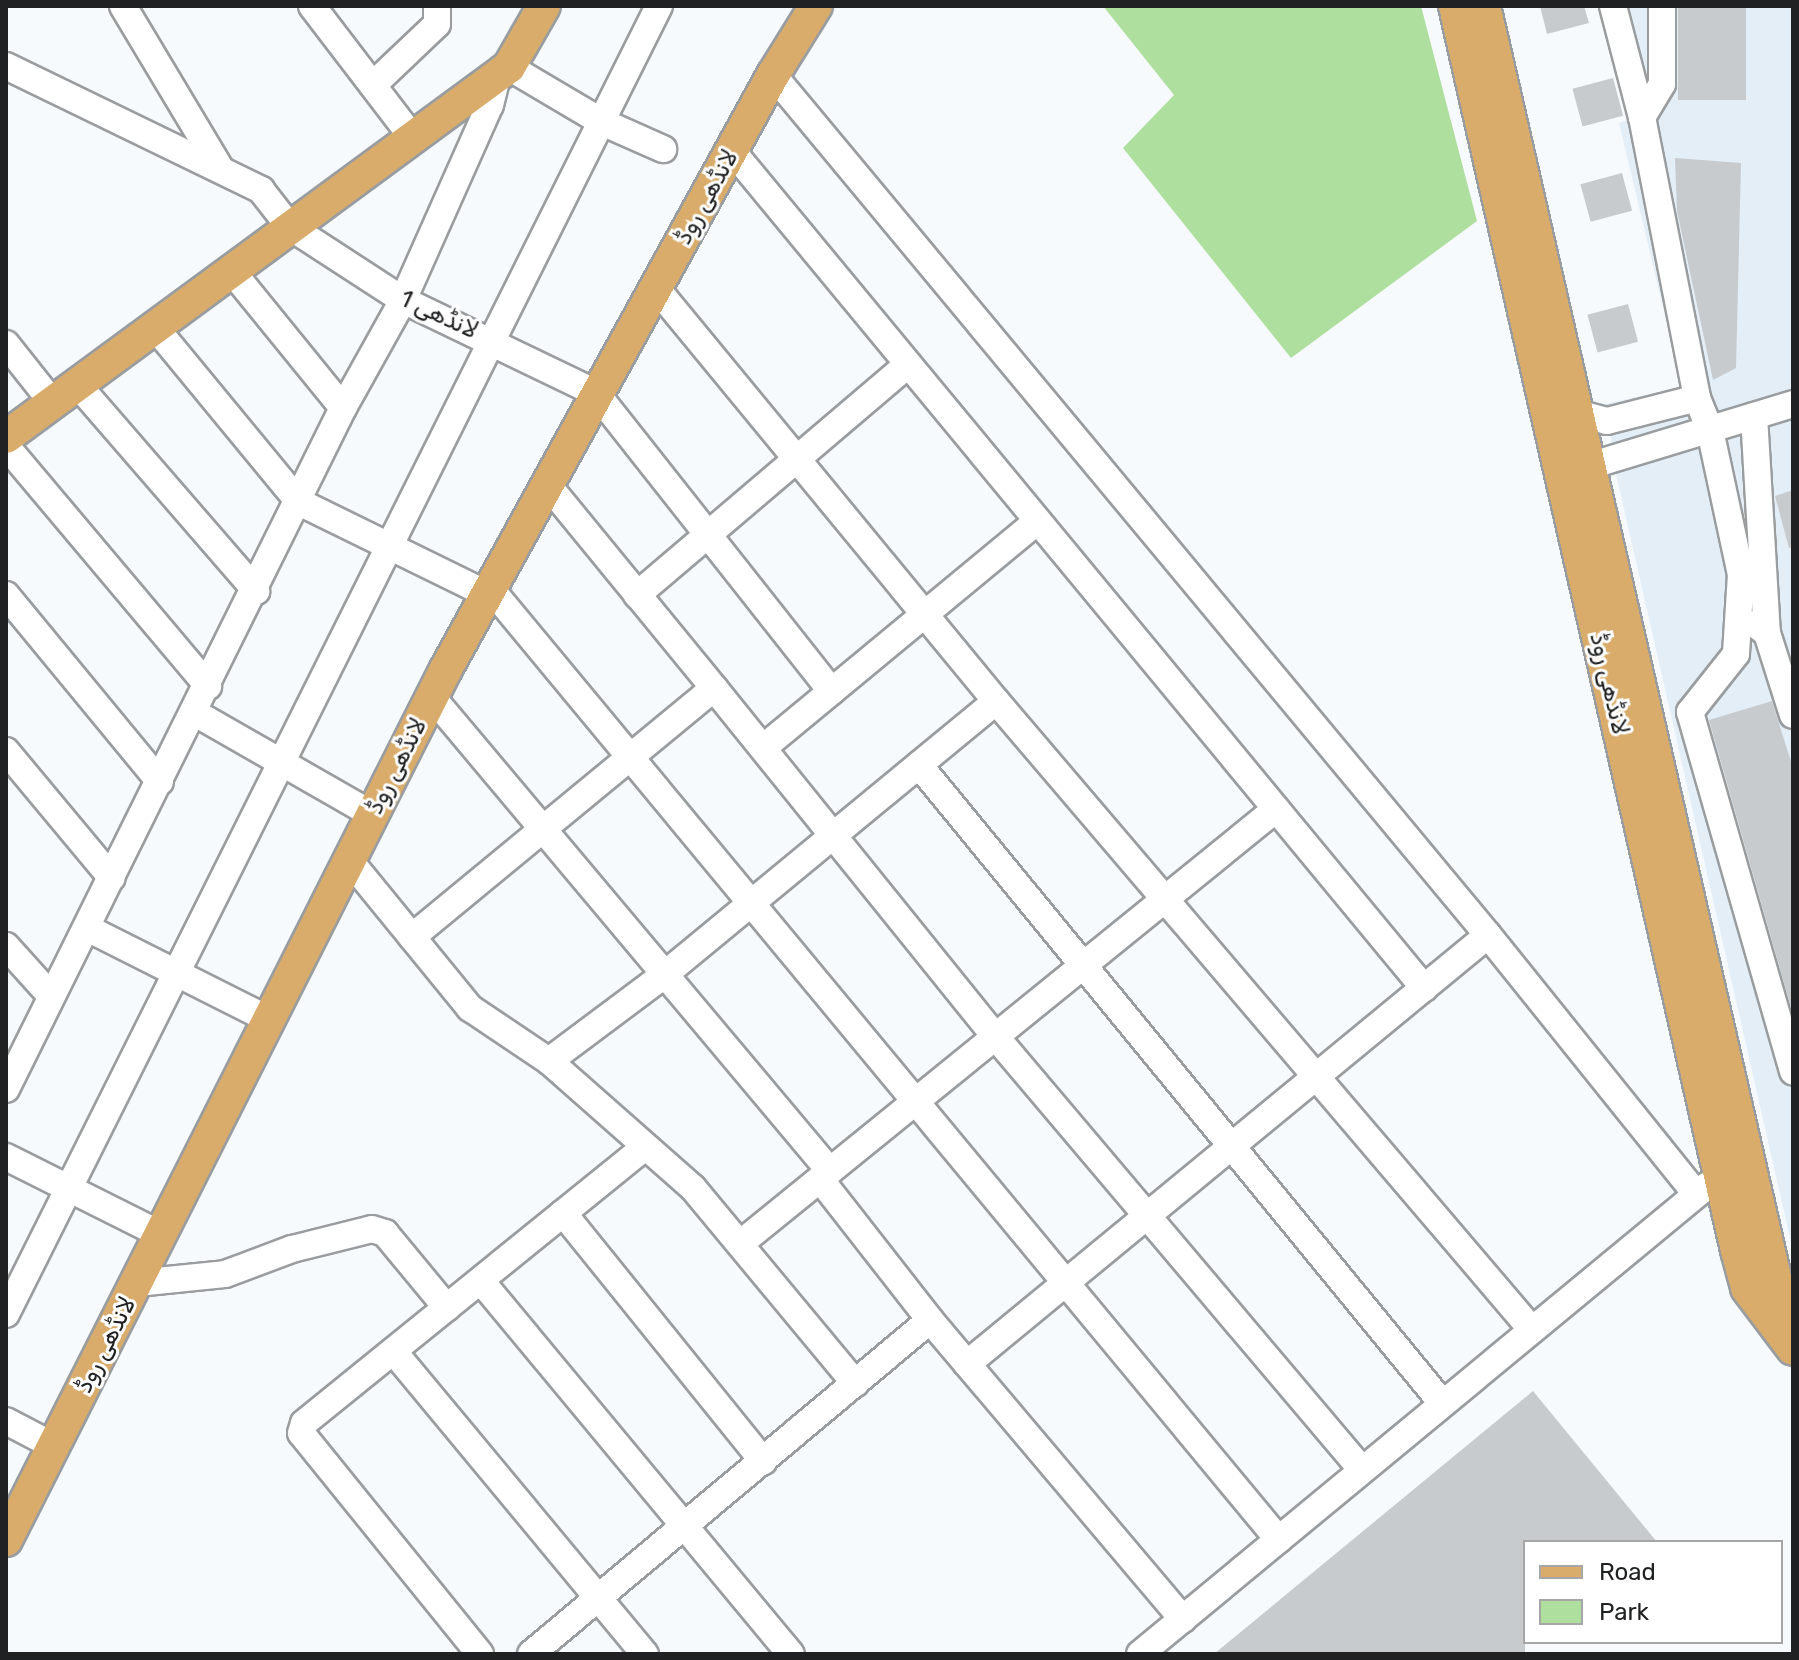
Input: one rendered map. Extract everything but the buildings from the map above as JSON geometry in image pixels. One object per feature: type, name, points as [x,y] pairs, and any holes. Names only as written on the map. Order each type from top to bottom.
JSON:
[{"type":"main road","points":[[6,437],[230,269],[503,72],[544,6]]},
{"type":"main road","name":"لانڈھی روڈ","points":[[6,1540],[432,697],[596,393],[733,152],[773,75],[816,6]]},
{"type":"main road","name":"لانڈھی روڈ","points":[[1455,6],[1582,481],[1656,825],[1722,1178],[1747,1288],[1793,1349]]},
{"type":"main road","name":"لانڈھی روڈ","points":[[1484,6],[1562,415]]},
{"type":"main road","name":"لانڈھی روڈ","points":[[1722,1178],[1779,1295],[1793,1313]]},
{"type":"street","points":[[123,6],[220,168]]},
{"type":"street","points":[[312,6],[412,137]]},
{"type":"street","points":[[373,85],[437,24],[437,6]]},
{"type":"street","points":[[6,1314],[659,6]]},
{"type":"street","points":[[1613,6],[1642,117],[1697,398],[1710,430],[1741,574],[1736,654],[1690,712],[1793,1072]]},
{"type":"street","points":[[1642,117],[1662,84],[1662,6]]},
{"type":"street","name":"لانڈھی 1","points":[[6,66],[261,190],[289,226],[403,300],[493,340],[596,393]]},
{"type":"street","points":[[6,1089],[256,591],[343,408],[403,300],[503,72],[663,149]]},
{"type":"street","points":[[773,75],[1488,935],[1722,1178],[1532,1330],[1140,1654]]},
{"type":"street","points":[[733,152],[1035,523],[1424,988]]},
{"type":"street","points":[[230,269],[343,408]]},
{"type":"street","points":[[656,288],[927,613],[996,701],[1532,1330]]},
{"type":"street","points":[[154,326],[299,502],[489,591],[630,757],[1063,1285],[1279,1540]]},
{"type":"street","points":[[6,344],[64,393],[256,591]]},
{"type":"street","points":[[637,595],[907,365]]},
{"type":"street","points":[[596,393],[831,691]]},
{"type":"street","points":[[1562,415],[1607,421],[1697,398]]},
{"type":"street","points":[[1582,481],[1710,430],[1793,404]]},
{"type":"street","points":[[1754,416],[1767,633],[1793,715]]},
{"type":"street","points":[[6,446],[208,686]]},
{"type":"street","points":[[547,484],[995,1036],[1362,1470]]},
{"type":"street","points":[[763,748],[1035,523]]},
{"type":"street","points":[[6,595],[160,782]]},
{"type":"street","points":[[1739,610],[1767,633]]},
{"type":"street","points":[[412,937],[714,688]]},
{"type":"street","points":[[432,697],[664,975],[825,1175],[930,1320],[1183,1619]]},
{"type":"street","points":[[549,1061],[664,975],[996,701]]},
{"type":"street","points":[[195,713],[373,815]]},
{"type":"street","points":[[6,751],[112,878]]},
{"type":"street","points":[[919,765],[1228,1147],[1443,1404]]},
{"type":"street","points":[[741,1243],[1276,809]]},
{"type":"street","points":[[350,861],[470,1008],[549,1061],[693,1188],[855,1383]]},
{"type":"street","points":[[87,928],[270,1020]]},
{"type":"street","points":[[967,1364],[1488,935]]},
{"type":"street","points":[[6,946],[51,996]]},
{"type":"street","points":[[480,1654],[301,1433],[304,1423],[645,1147]]},
{"type":"street","points":[[6,1157],[162,1235]]},
{"type":"street","points":[[563,1213],[763,1461]]},
{"type":"street","points":[[137,1283],[225,1274],[292,1249],[372,1229],[385,1233],[447,1308]]},
{"type":"street","points":[[481,1281],[791,1654]]},
{"type":"street","points":[[531,1654],[930,1320]]},
{"type":"street","points":[[394,1352],[645,1654]]},
{"type":"street","points":[[6,1421],[54,1446]]},
{"type":"shaded area","points":[[1598,6],[1793,6],[1793,1251],[1614,465],[1608,412],[1601,405],[1682,387],[1619,123],[1629,119]]},
{"type":"green space","points":[[1103,6],[1421,6],[1477,221],[1291,358],[1123,148],[1174,95]]}]
